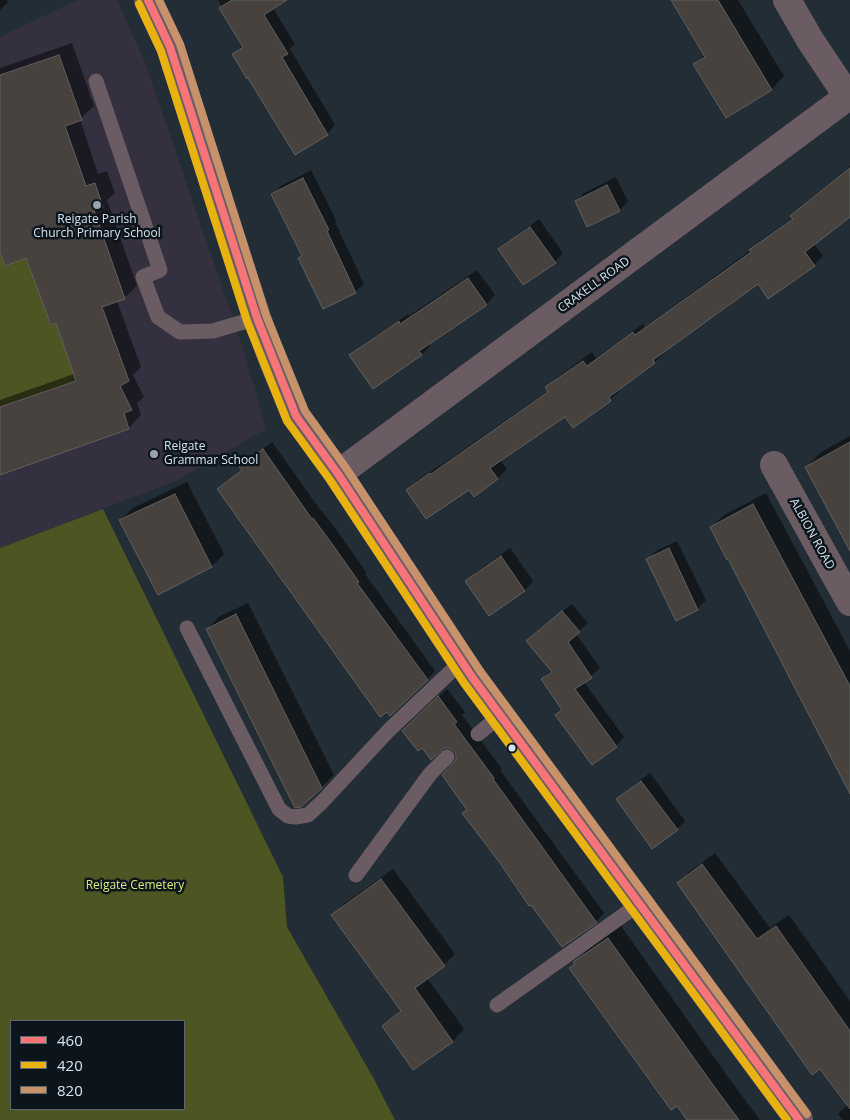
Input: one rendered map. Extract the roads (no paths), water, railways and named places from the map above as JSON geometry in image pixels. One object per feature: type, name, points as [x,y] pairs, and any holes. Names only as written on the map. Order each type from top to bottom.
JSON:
[{"type":"main road","points":[[148,0],[170,47],[257,318],[296,416],[338,474],[500,715],[799,1120]]},
{"type":"street","points":[[787,0],[810,40],[849,96]]},
{"type":"street","name":"CRAKELL ROAD","points":[[338,474],[849,96]]},
{"type":"street","name":"ALBION ROAD","points":[[774,465],[850,602]]},
{"type":"lane","points":[[96,81],[160,270],[143,277],[158,317],[180,332],[213,330],[257,318]]},
{"type":"lane","points":[[187,628],[279,809],[288,816],[295,817],[308,814],[322,802],[390,730],[462,661]]},
{"type":"lane","points":[[478,734],[500,715]]},
{"type":"lane","points":[[356,875],[430,774],[447,757]]},
{"type":"lane","points":[[497,1005],[639,904]]},
{"type":"place","name":"Reigate Parish Church Primary School","points":[[97,205]]},
{"type":"place","name":"Reigate Grammar School","points":[[154,454]]},
{"type":"park label","name":"Reigate Cemetery","points":[[135,886]]}]
